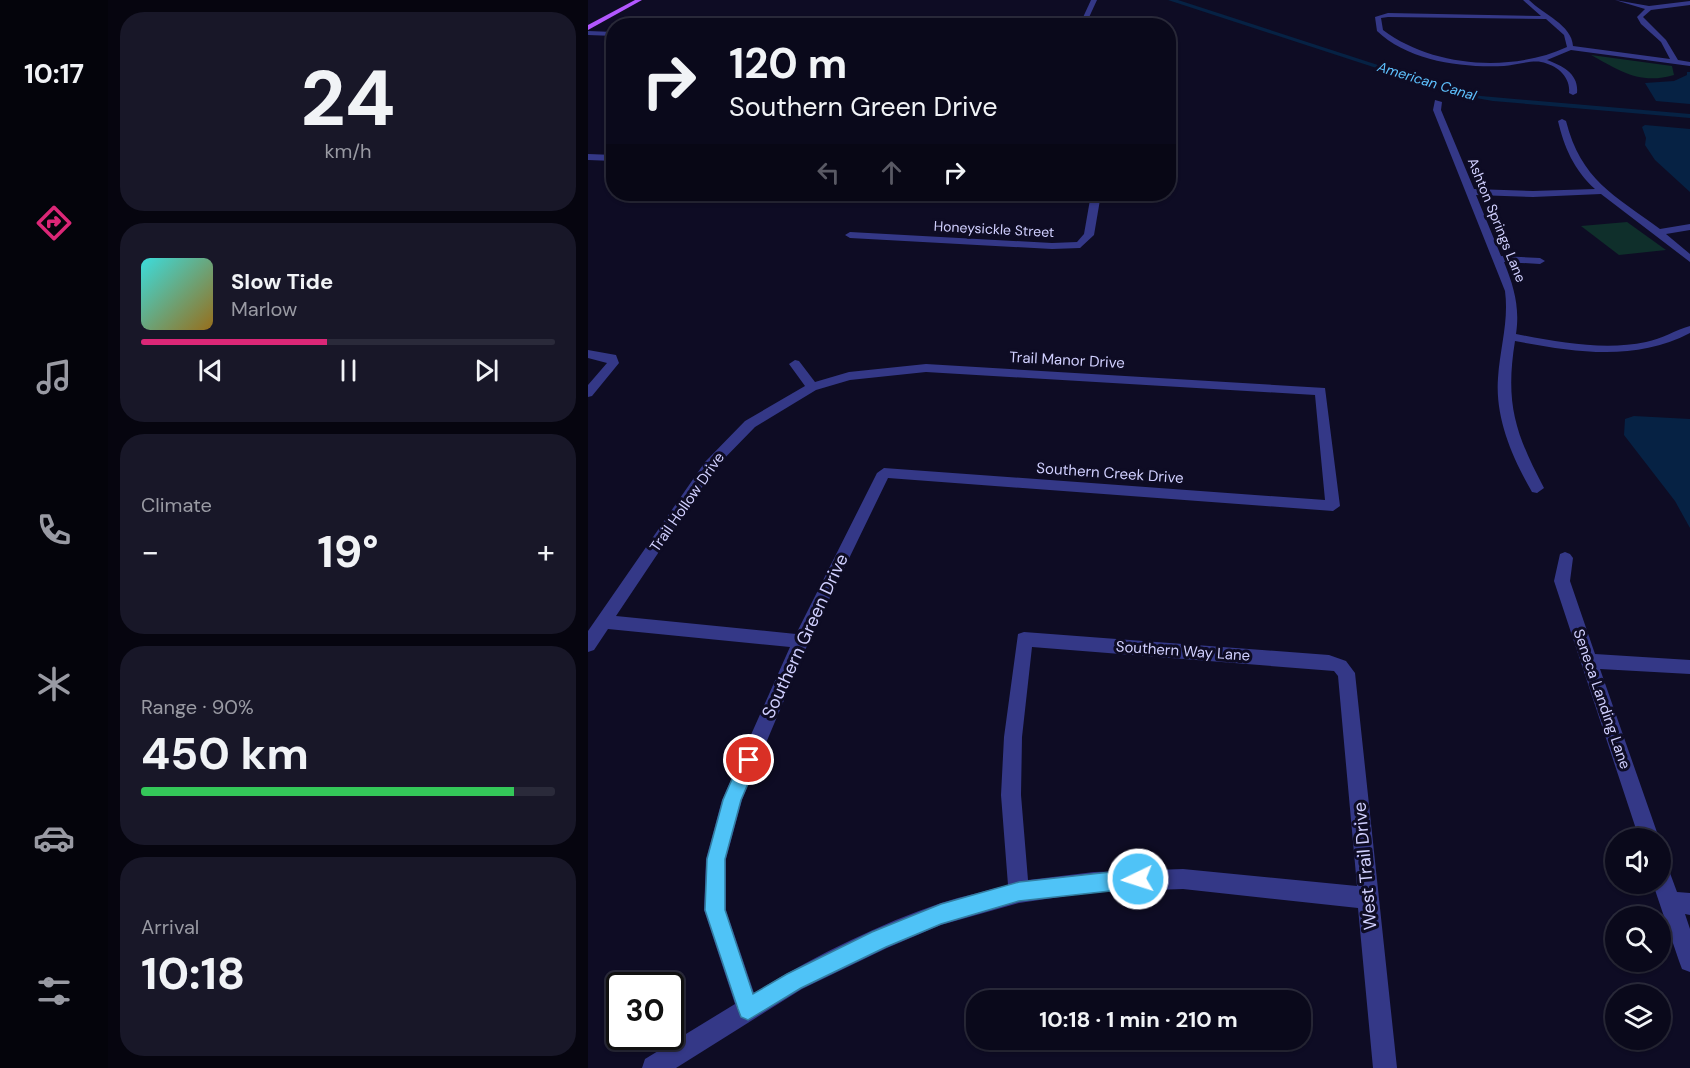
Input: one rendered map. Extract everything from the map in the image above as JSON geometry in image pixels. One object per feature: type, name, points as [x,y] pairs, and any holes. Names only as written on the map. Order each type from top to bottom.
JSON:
[{"type":"main road","points":[[588,21],[627,0]]},
{"type":"main road","points":[[606,18],[639,0]]},
{"type":"main road","points":[[588,28],[606,18]]},
{"type":"street","points":[[1086,18],[1094,0]]},
{"type":"street","points":[[1526,0],[1544,18],[1566,33],[1571,43],[1570,48]]},
{"type":"street","points":[[1618,0],[1649,8],[1690,3]]},
{"type":"street","points":[[1649,8],[1640,17],[1643,23],[1664,41],[1675,62]]},
{"type":"street","points":[[1544,18],[1378,17],[1380,31],[1391,40],[1425,54],[1466,62],[1500,63],[1542,60],[1570,48],[1690,64]]},
{"type":"street","points":[[1466,17],[1470,25]]},
{"type":"street","points":[[588,33],[606,34]]},
{"type":"street","points":[[1542,60],[1571,77],[1575,85],[1573,93]]},
{"type":"street","points":[[1460,72],[1466,62]]},
{"type":"street","name":"Ashton Springs Lane","points":[[1438,102],[1437,110],[1498,259],[1514,310],[1512,337],[1504,378],[1505,406],[1511,431],[1537,488]]},
{"type":"street","points":[[1562,121],[1564,138],[1570,154],[1604,191],[1625,210],[1658,232],[1690,259]]},
{"type":"street","points":[[588,157],[606,158]]},
{"type":"street","points":[[1471,192],[1533,194],[1604,191]]},
{"type":"street","name":"Honeysickle Street","points":[[850,235],[1052,246],[1080,245],[1089,235],[1095,201]]},
{"type":"street","points":[[1658,232],[1690,227]]},
{"type":"street","points":[[1498,259],[1540,261]]},
{"type":"street","points":[[1512,337],[1567,347],[1623,348],[1657,344],[1690,329]]},
{"type":"street","points":[[588,354],[612,358],[613,363],[588,393]]},
{"type":"street","points":[[795,364],[812,387]]},
{"type":"street","name":"Trail Manor Drive","points":[[812,387],[849,376],[926,368],[1321,391],[1333,506]]},
{"type":"street","name":"Trail Hollow Drive","points":[[588,645],[710,465],[750,424],[812,387]]},
{"type":"street","name":"Southern Creek Drive","points":[[884,473],[1333,506]]},
{"type":"street","name":"Southern Green Drive","points":[[748,1009],[715,910],[716,859],[732,800],[801,641],[884,473]]},
{"type":"street","name":"Seneca Landing Lane","points":[[1565,558],[1562,581],[1646,828]]},
{"type":"street","points":[[604,622],[801,641]]},
{"type":"street","name":"Southern Way Lane","points":[[1019,892],[1011,795],[1012,737],[1024,639],[1329,662],[1340,666]]},
{"type":"street","points":[[1590,662],[1690,667]]},
{"type":"street","name":"West Trail Drive","points":[[1340,666],[1346,673],[1384,1068]]},
{"type":"street","points":[[654,1068],[794,981],[879,939],[941,914],[1019,892],[1094,882],[1183,879],[1368,897]]},
{"type":"street","points":[[1671,889],[1680,903],[1690,961]]},
{"type":"green space","points":[[1591,55],[1672,66],[1674,75],[1651,78],[1631,75]]},
{"type":"green space","points":[[1627,222],[1666,250],[1619,255],[1581,226]]},
{"type":"water","name":"American Canal","points":[[1168,0],[1178,0],[1458,91],[1481,96],[1690,114],[1690,118],[1493,101],[1459,95]]},
{"type":"water","points":[[1687,72],[1690,72],[1690,104],[1656,101],[1645,83],[1674,81],[1687,75]]},
{"type":"water","points":[[1645,125],[1690,129],[1690,192],[1655,160],[1645,145],[1646,138],[1642,127]]},
{"type":"water","points":[[1634,416],[1690,419],[1690,528],[1675,501],[1624,435],[1625,419]]},
{"type":"route","points":[[749,760],[732,800],[716,859],[715,910],[748,1009],[794,981],[879,939],[941,914],[1019,892],[1138,879]]}]
